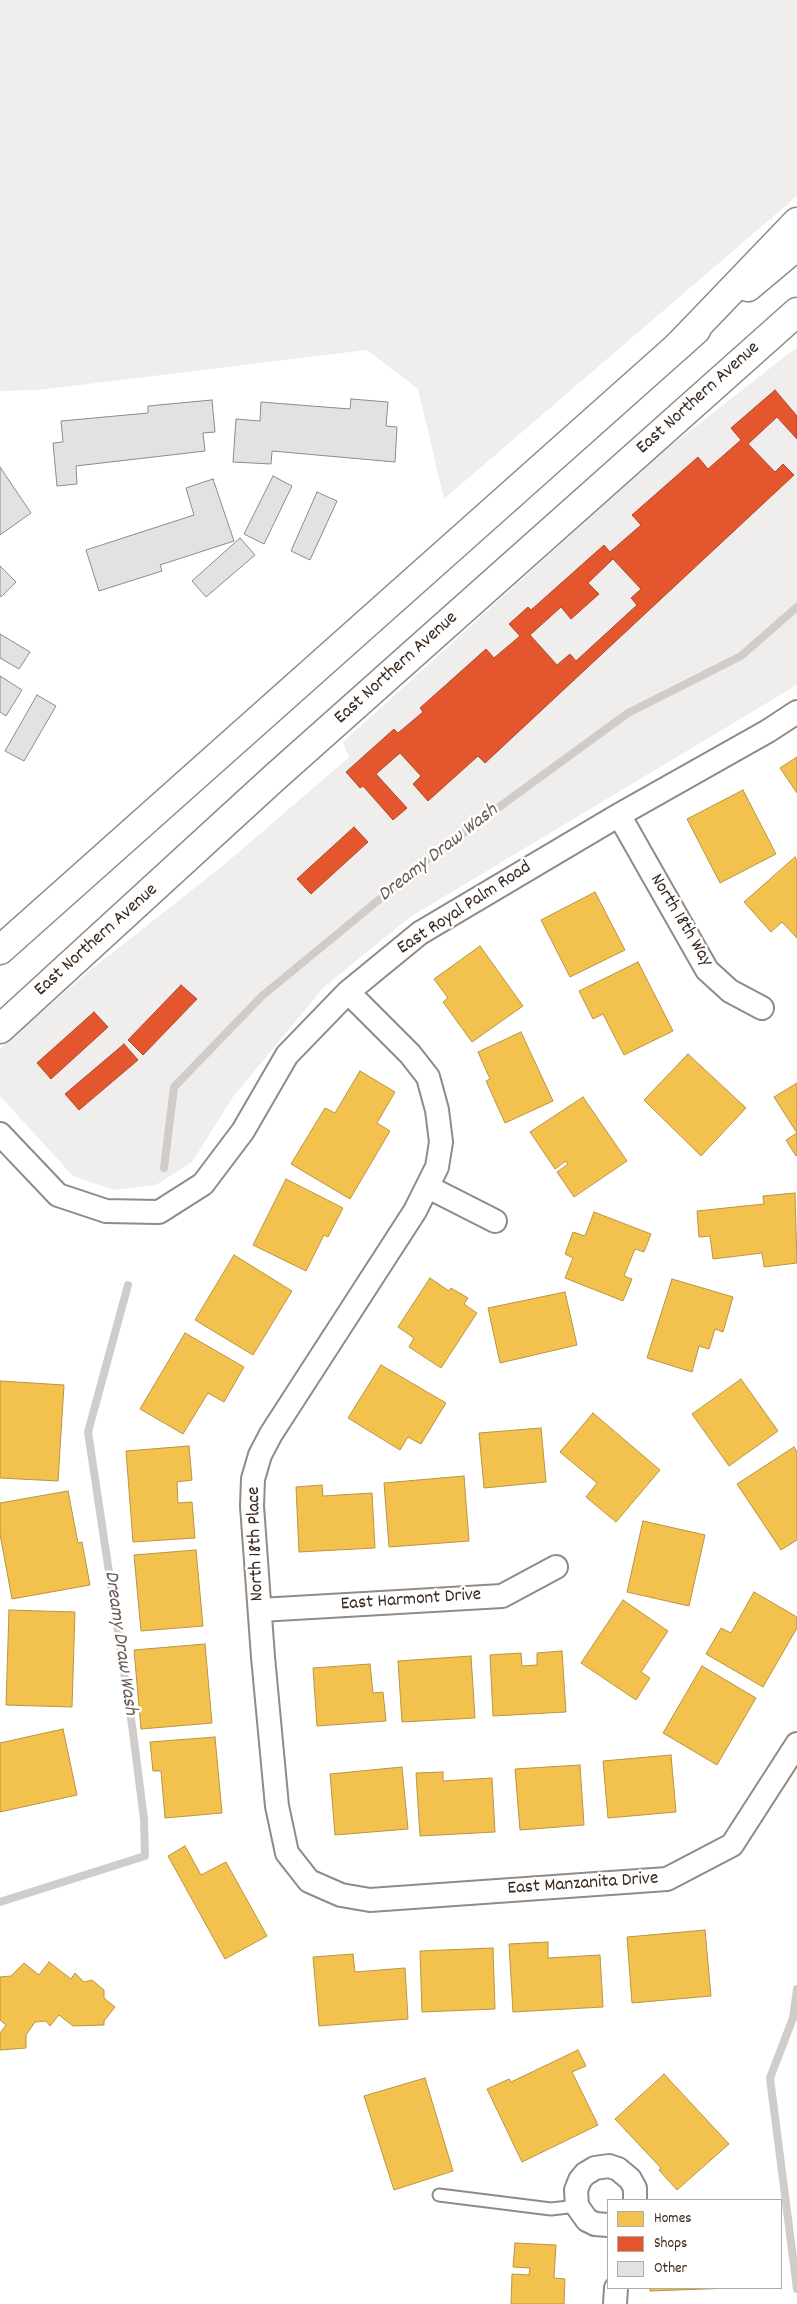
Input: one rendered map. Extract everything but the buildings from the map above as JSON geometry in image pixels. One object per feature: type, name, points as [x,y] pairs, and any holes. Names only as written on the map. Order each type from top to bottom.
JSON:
[{"type":"main road","points":[[678,346],[797,222]]},
{"type":"main road","points":[[0,950],[678,346],[797,246]]},
{"type":"main road","name":"East Northern Avenue","points":[[0,1030],[280,773],[797,312]]},
{"type":"street","name":"East Royal Palm Road","points":[[0,1134],[58,1195],[106,1211],[159,1212],[203,1184],[243,1131],[287,1055],[348,992],[420,933],[768,731],[797,712]]},
{"type":"street","name":"North 18th Way","points":[[619,816],[707,970],[730,992],[762,1008]]},
{"type":"street","name":"North 18th Place","points":[[309,1881],[287,1853],[277,1806],[252,1506],[253,1479],[260,1455],[271,1434],[415,1212],[437,1167],[441,1142],[437,1110],[428,1077],[410,1054],[348,992]]},
{"type":"street","points":[[428,1187],[496,1221]]},
{"type":"street","name":"East Harmont Drive","points":[[260,1610],[502,1596],[556,1568]]},
{"type":"street","name":"East Manzanita Drive","points":[[309,1881],[341,1895],[370,1900],[668,1879],[732,1844],[797,1744]]},
{"type":"street","points":[[607,2226],[595,2224],[588,2220],[577,2206],[576,2190],[580,2180],[595,2168],[609,2166],[618,2169],[630,2179],[635,2188],[635,2199]]},
{"type":"street","points":[[615,2304],[616,2289]]},
{"type":"lane","points":[[439,2195],[551,2209],[577,2206]]},
{"type":"shaded area","points":[[0,0],[797,0],[797,196],[444,499],[418,389],[367,350],[38,390],[0,391]]},
{"type":"shaded area","points":[[797,347],[797,685],[410,917],[324,987],[233,1097],[192,1162],[156,1185],[114,1190],[73,1176],[0,1096],[0,1049],[88,972],[225,864],[349,757],[343,742],[660,454]]},
{"type":"waterway","name":"Dreamy Draw Wash","points":[[164,1168],[174,1087],[262,996],[432,856],[628,713],[741,656],[797,607]]},
{"type":"waterway","name":"Dreamy Draw Wash","points":[[0,1902],[145,1856],[144,1819],[132,1725],[88,1432],[128,1285]]},
{"type":"waterway","points":[[797,1989],[793,2018],[770,2078],[797,2289]]}]
